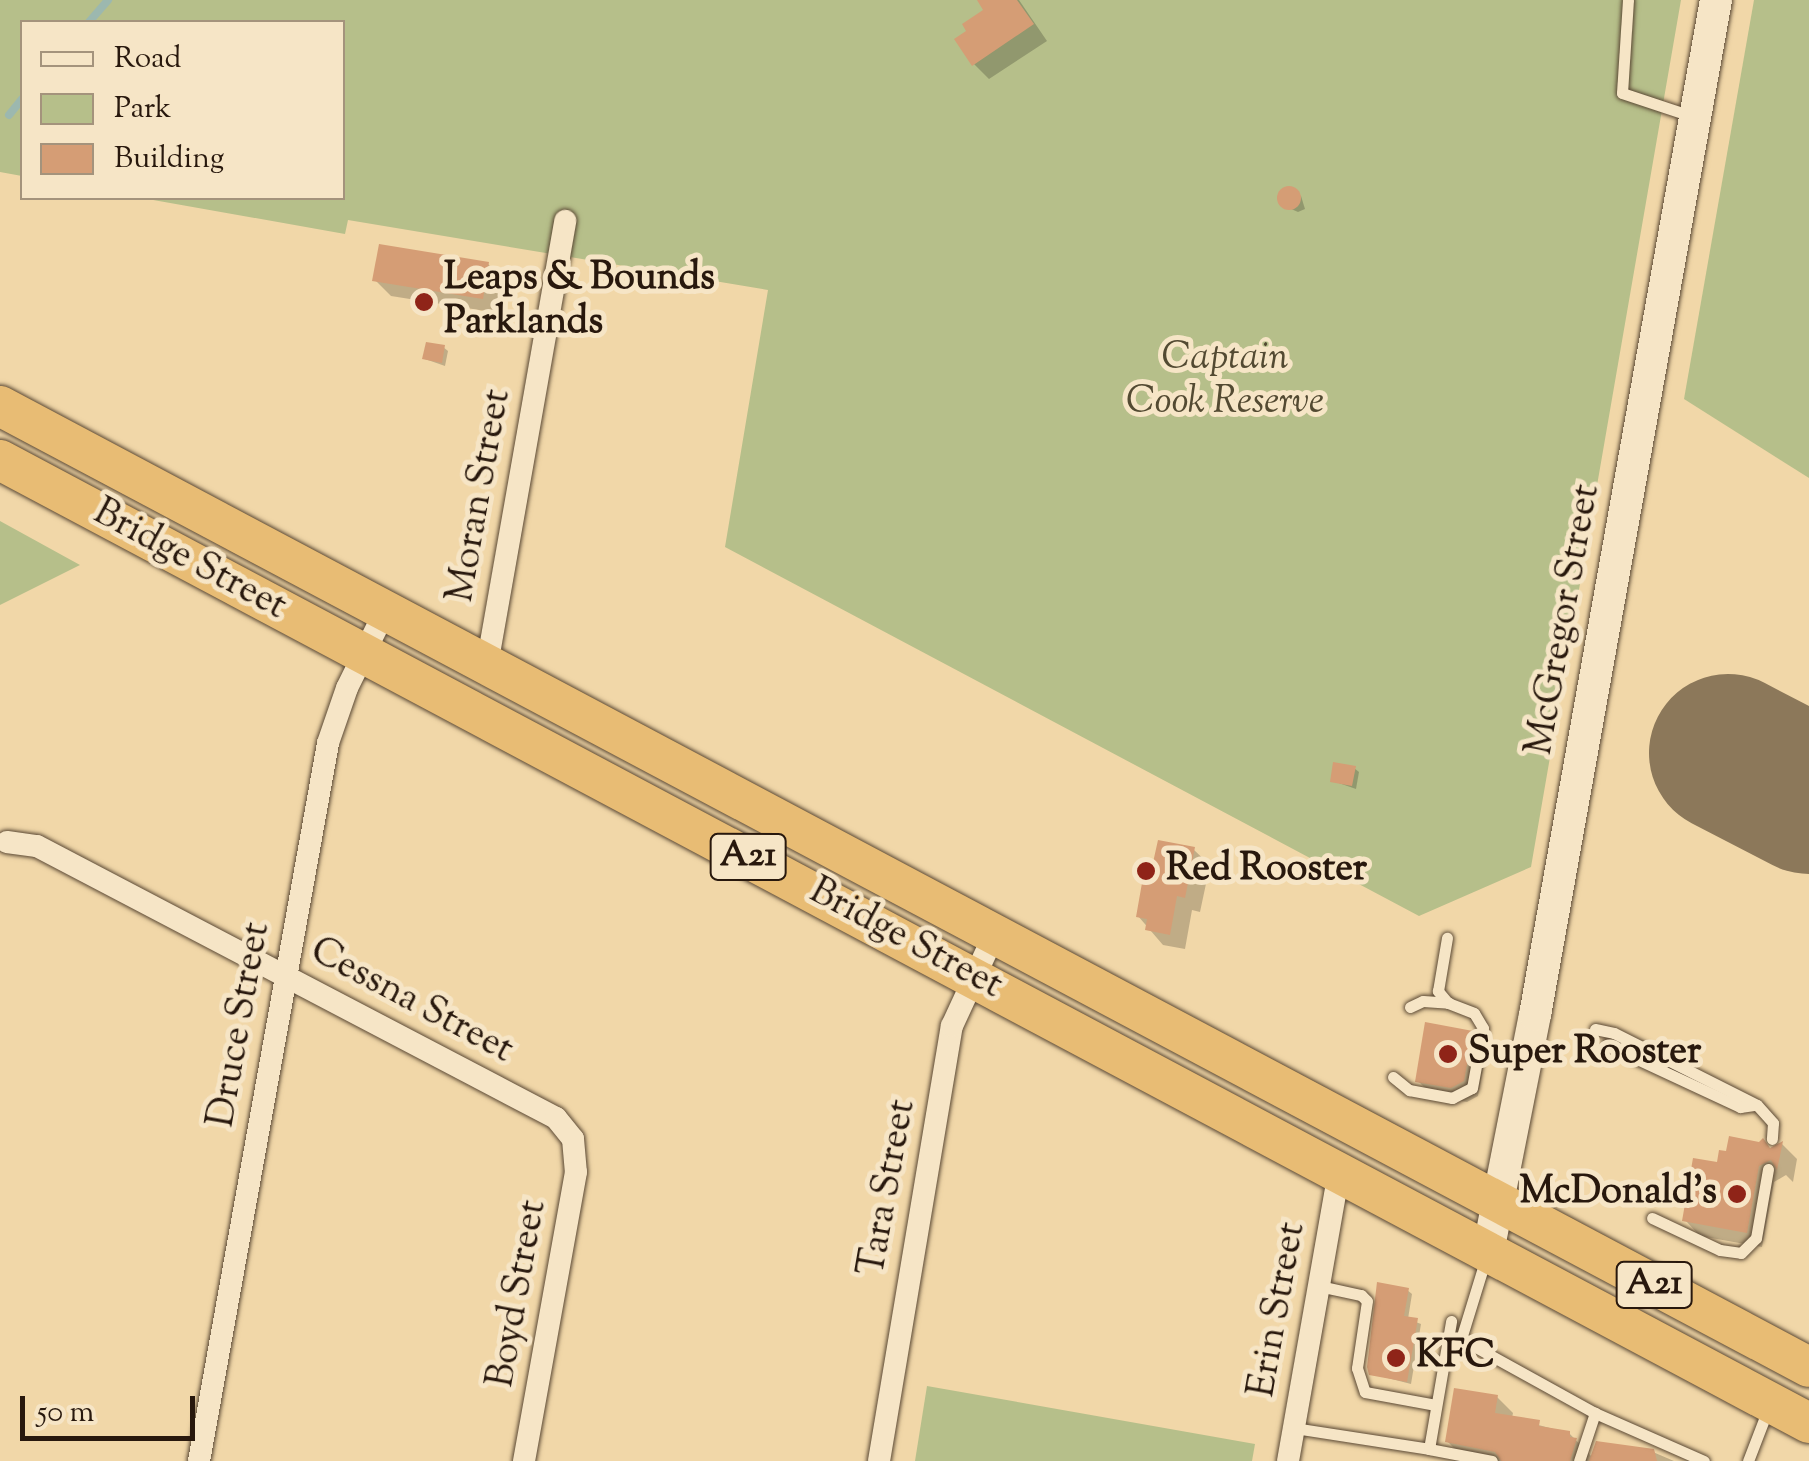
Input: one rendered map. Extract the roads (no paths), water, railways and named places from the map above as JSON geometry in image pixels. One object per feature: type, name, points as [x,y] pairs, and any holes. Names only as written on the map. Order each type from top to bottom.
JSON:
[{"type":"highway","name":"Bridge Street","points":[[0,406],[1809,1367]]},
{"type":"highway","name":"Bridge Street","points":[[0,460],[1809,1423]]},
{"type":"street","name":"McGregor Street","points":[[1488,1252],[1716,0]]},
{"type":"street","name":"Moran Street","points":[[487,664],[564,221]]},
{"type":"street","name":"Druce Street","points":[[199,1461],[328,743],[363,654],[385,611]]},
{"type":"street","name":"Cessna Street","points":[[2,842],[37,846],[556,1118],[572,1139]]},
{"type":"street","name":"Tara Street","points":[[878,1461],[952,1026],[994,935]]},
{"type":"street","name":"Boyd Street","points":[[524,1461],[576,1172],[572,1139]]},
{"type":"street","name":"Erin Street","points":[[1288,1461],[1340,1172]]},
{"type":"lane","points":[[1628,0],[1622,93],[1695,117]]},
{"type":"lane","points":[[1393,1077],[1409,1090],[1452,1098],[1472,1088],[1483,1028],[1474,1013],[1442,998],[1437,982],[1446,964],[1447,938]]},
{"type":"lane","points":[[1410,1007],[1423,1001],[1450,1003]]},
{"type":"lane","points":[[1595,1029],[1614,1033],[1757,1105],[1773,1123],[1772,1139]]},
{"type":"lane","points":[[1607,1045],[1740,1107],[1757,1105]]},
{"type":"lane","points":[[1652,1218],[1720,1250],[1741,1253],[1756,1238],[1768,1169]]},
{"type":"lane","points":[[1447,1347],[1461,1339],[1488,1252]]},
{"type":"lane","points":[[1320,1286],[1360,1295],[1368,1301],[1356,1368],[1366,1392],[1436,1405]]},
{"type":"lane","points":[[1429,1448],[1452,1321]]},
{"type":"lane","points":[[1461,1339],[1596,1413],[1702,1460]]},
{"type":"lane","points":[[1748,1461],[1772,1402]]},
{"type":"lane","points":[[1580,1461],[1596,1413]]},
{"type":"lane","points":[[1294,1428],[1492,1461]]},
{"type":"lane","points":[[1429,1448],[1446,1461]]},
{"type":"waterway","points":[[91,20],[108,0]]},
{"type":"waterway","points":[[9,115],[20,101]]},
{"type":"place","name":"Leaps & Bounds Parklands","points":[[424,302]]},
{"type":"place","name":"Red Rooster","points":[[1146,871]]},
{"type":"place","name":"Super Rooster","points":[[1448,1054]]},
{"type":"place","name":"McDonald's","points":[[1737,1194]]},
{"type":"place","name":"KFC","points":[[1396,1358]]},
{"type":"park label","name":"Captain Cook Reserve","points":[[1225,382]]}]
